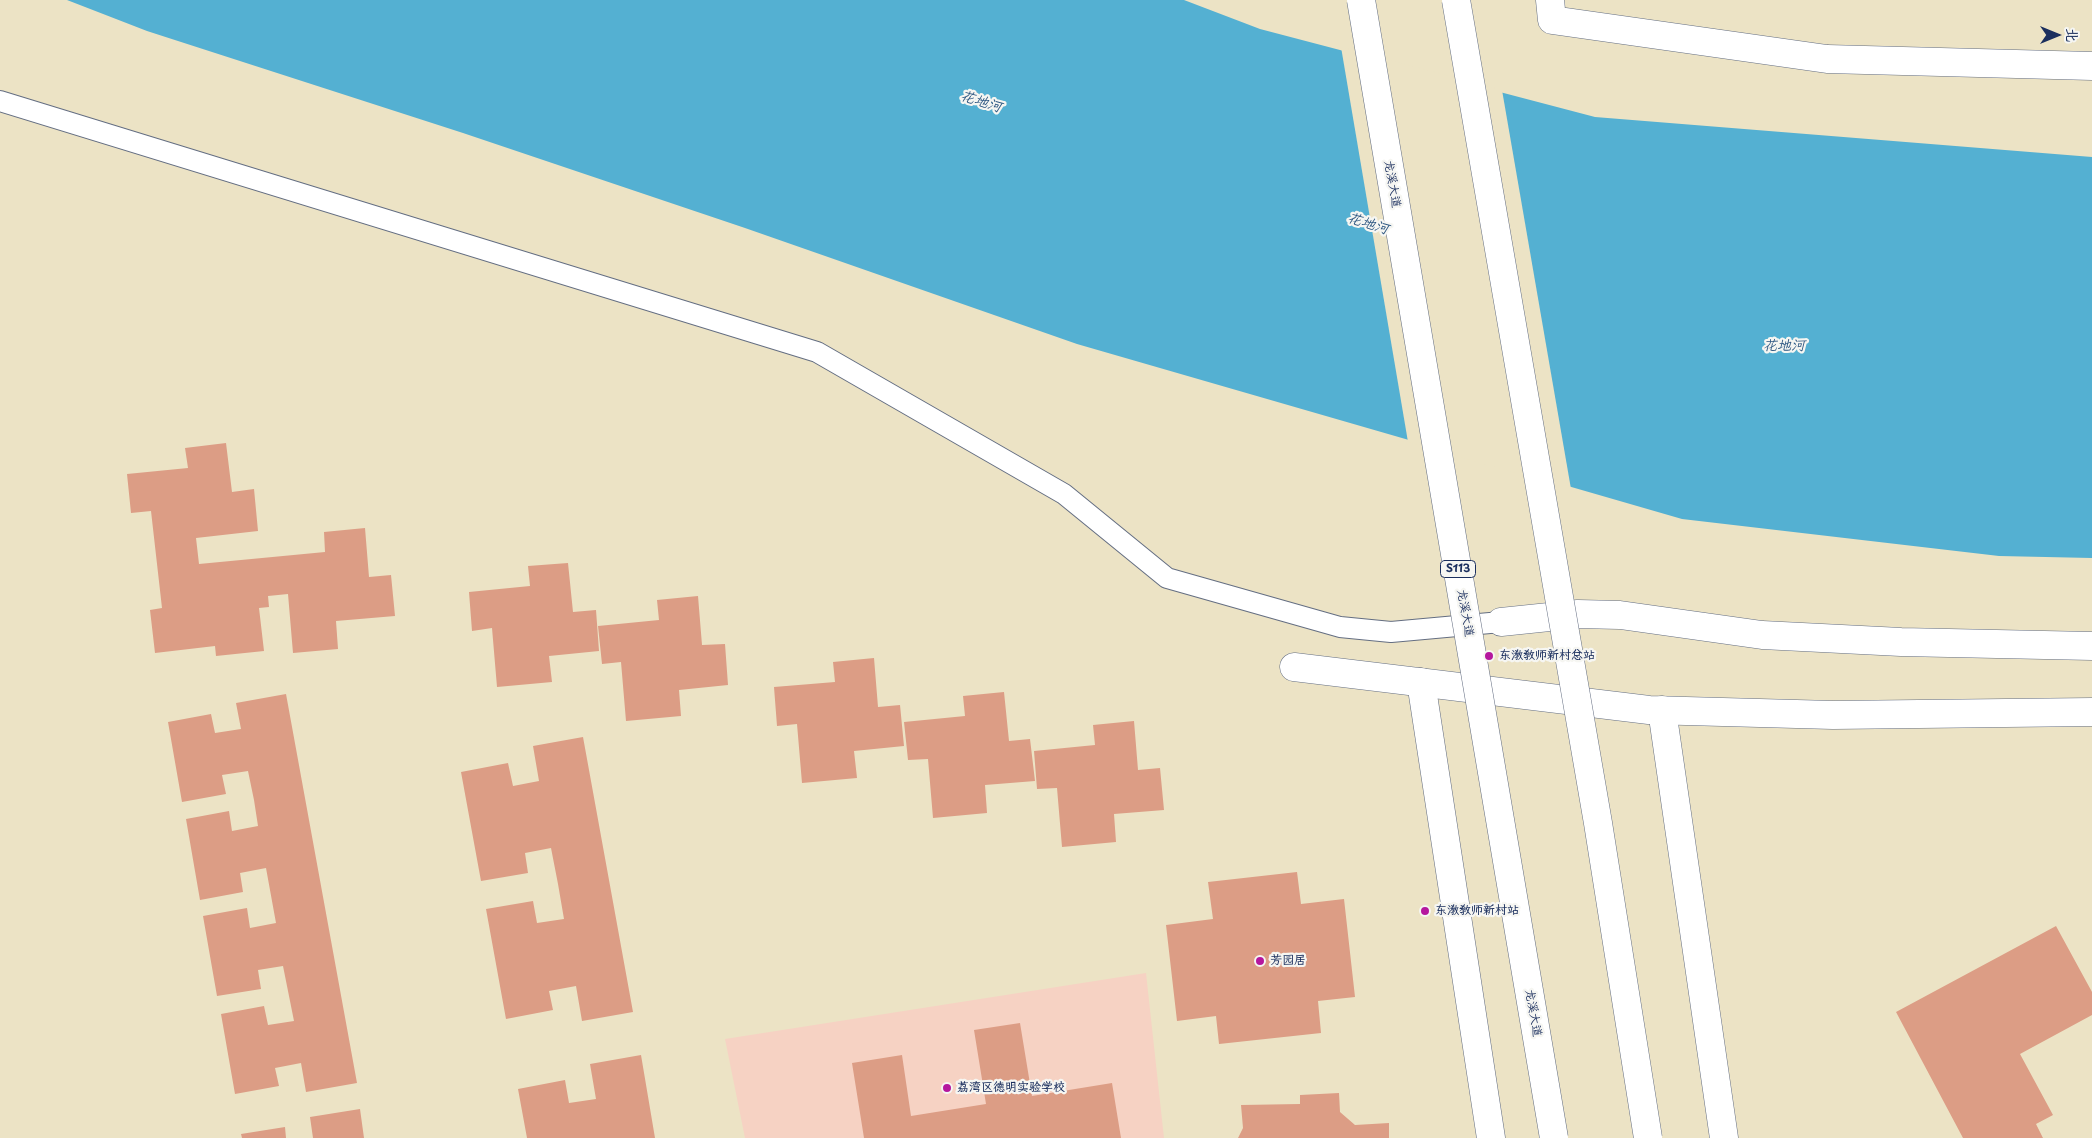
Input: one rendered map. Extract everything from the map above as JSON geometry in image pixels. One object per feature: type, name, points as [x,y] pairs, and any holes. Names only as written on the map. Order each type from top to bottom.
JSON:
[{"type":"street","name":"龙溪大道","points":[[1361,0],[1554,1138]]},
{"type":"street","points":[[1456,0],[1596,813],[1648,1138]]},
{"type":"street","points":[[1550,0],[1552,20],[1827,59],[2092,66]]},
{"type":"street","points":[[1501,622],[1578,614],[1620,615],[1762,635],[1901,642],[2092,646]]},
{"type":"street","points":[[1294,668],[1608,706],[1662,710],[1833,715],[2092,712]]},
{"type":"street","points":[[1421,682],[1491,1138]]},
{"type":"street","points":[[1662,710],[1724,1138]]},
{"type":"lane","points":[[0,101],[817,352],[1064,494],[1167,578],[1340,627],[1391,632],[1501,622]]},
{"type":"shaded area","name":"荔湾区德明实验学校","points":[[1146,973],[1164,1138],[745,1138],[725,1039]]},
{"type":"water","name":"花地河","points":[[67,0],[1184,0],[1260,29],[1595,117],[2092,157],[2092,558],[1999,556],[1682,519],[1077,344],[745,228],[463,133],[147,31]]},
{"type":"pier","points":[[1341,47],[1502,90],[1571,489],[1408,442]]},
{"type":"building","points":[[226,443],[232,492],[254,489],[258,531],[196,538],[199,564],[325,552],[324,532],[365,528],[369,577],[391,575],[395,616],[336,621],[338,649],[293,653],[288,594],[268,596],[269,607],[259,608],[264,651],[216,656],[215,646],[155,653],[150,610],[162,608],[151,511],[131,513],[127,474],[188,468],[185,448]]},
{"type":"building","points":[[568,563],[573,612],[596,610],[599,651],[549,656],[552,682],[497,687],[492,628],[472,631],[469,592],[530,586],[528,566]]},
{"type":"building","points":[[698,596],[702,645],[725,644],[728,685],[679,690],[681,716],[626,721],[621,662],[602,664],[598,626],[659,620],[657,600]]},
{"type":"building","points":[[874,658],[878,707],[900,705],[904,746],[854,751],[857,778],[802,783],[797,724],[777,726],[774,687],[835,682],[833,662]]},
{"type":"building","points":[[1004,692],[1009,741],[1030,739],[1035,781],[985,785],[987,813],[933,818],[928,759],[908,760],[904,722],[965,716],[963,696]]},
{"type":"building","points":[[286,694],[357,1083],[306,1092],[301,1063],[275,1068],[279,1086],[235,1094],[221,1014],[264,1006],[268,1025],[294,1021],[283,966],[258,970],[261,989],[217,996],[203,916],[247,908],[250,928],[276,923],[266,868],[240,873],[243,892],[200,900],[186,819],[229,811],[232,831],[258,826],[254,800],[248,771],[222,775],[226,794],[182,802],[168,722],[211,714],[215,733],[241,729],[236,703]]},
{"type":"building","points":[[1134,721],[1138,770],[1160,768],[1164,810],[1114,814],[1116,842],[1062,847],[1057,788],[1037,789],[1034,751],[1095,745],[1093,725]]},
{"type":"building","points":[[583,737],[633,1012],[582,1021],[576,986],[549,991],[553,1010],[506,1019],[486,909],[533,901],[537,923],[564,919],[558,884],[551,848],[525,853],[528,873],[481,881],[461,772],[508,763],[513,786],[539,781],[533,746]]},
{"type":"building","name":"芳园居","points":[[1297,872],[1301,904],[1344,899],[1355,997],[1318,1001],[1321,1033],[1219,1044],[1216,1016],[1177,1021],[1166,925],[1213,919],[1208,882]]},
{"type":"building","points":[[2056,926],[2092,992],[2092,1015],[2020,1054],[2053,1115],[2036,1124],[2043,1138],[1963,1138],[1896,1012]]},
{"type":"building","points":[[1020,1023],[1032,1096],[1112,1083],[1121,1138],[864,1138],[852,1063],[902,1055],[911,1116],[986,1104],[974,1030]]},
{"type":"building","points":[[641,1055],[655,1138],[527,1138],[518,1089],[565,1080],[569,1103],[596,1099],[590,1064]]},
{"type":"building","points":[[1339,1093],[1340,1112],[1355,1125],[1389,1123],[1389,1138],[1238,1138],[1243,1128],[1241,1105],[1300,1104],[1300,1095]]},
{"type":"building","points":[[360,1109],[364,1138],[313,1138],[310,1117]]},
{"type":"building","points":[[285,1127],[286,1138],[242,1138],[241,1134]]},
{"type":"place","name":"东漖教师新村总站","points":[[1489,656]]},
{"type":"place","name":"东漖教师新村站","points":[[1425,911]]},
{"type":"place","name":"芳园居","points":[[1260,961]]},
{"type":"place","name":"荔湾区德明实验学校","points":[[947,1088]]}]
